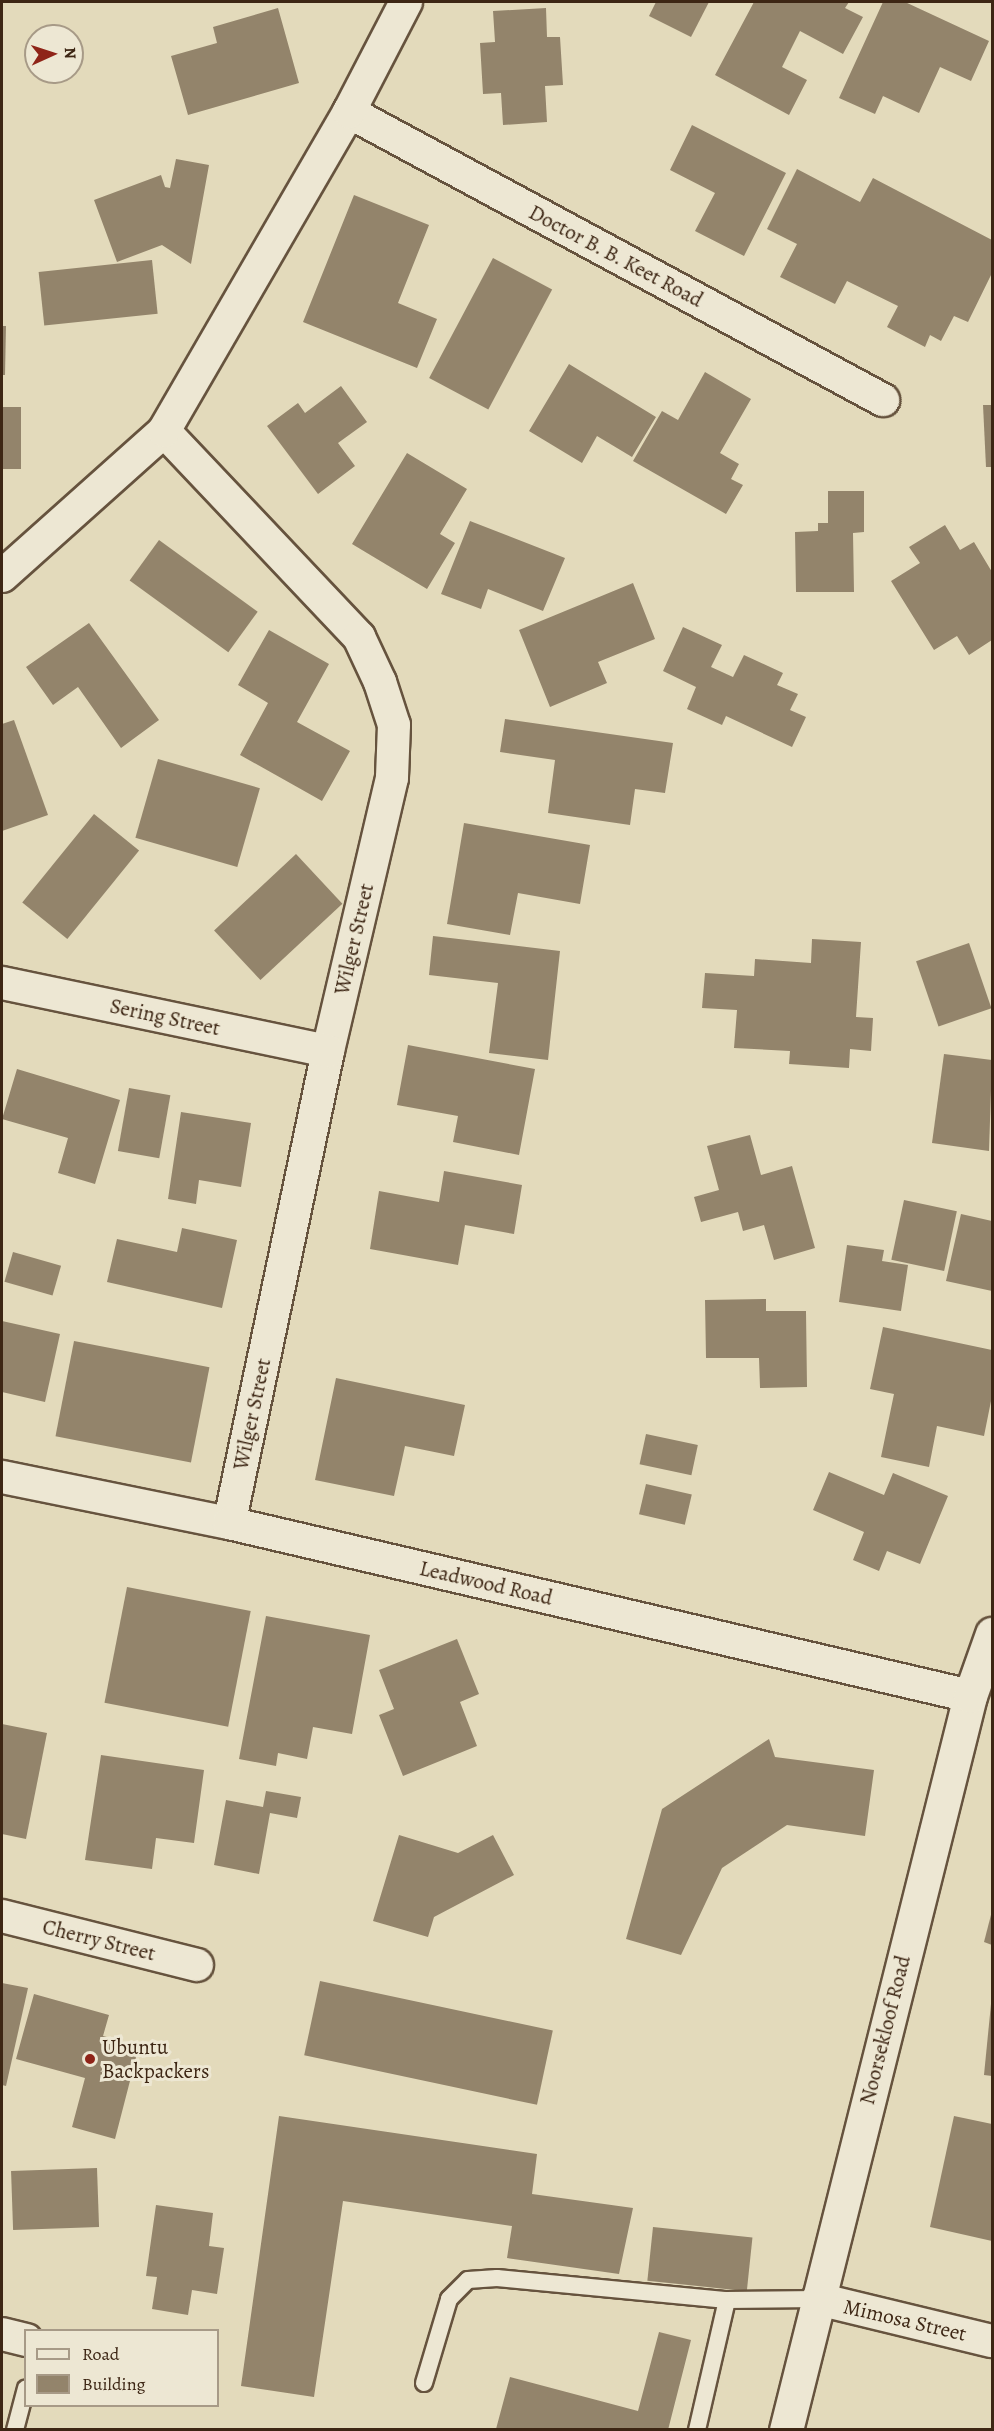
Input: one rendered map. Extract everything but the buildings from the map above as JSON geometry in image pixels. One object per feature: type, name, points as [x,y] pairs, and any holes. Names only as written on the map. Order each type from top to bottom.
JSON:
[{"type":"street","points":[[2,576],[164,431],[349,112],[406,2]]},
{"type":"street","name":"Doctor B. B. Keet Road","points":[[349,112],[883,400]]},
{"type":"street","name":"Wilger Street","points":[[164,431],[359,637],[380,681],[394,725],[392,778],[328,1051],[229,1523]]},
{"type":"street","name":"Sering Street","points":[[2,983],[328,1051]]},
{"type":"street","name":"Leadwood Road","points":[[2,1477],[229,1523],[969,1696]]},
{"type":"street","name":"Noorsekloof Road","points":[[786,2430],[969,1696],[993,1634]]},
{"type":"street","name":"Cherry Street","points":[[2,1916],[197,1965]]},
{"type":"street","name":"Mimosa Street","points":[[818,2299],[993,2341]]},
{"type":"street","points":[[2,2334],[24,2340]]},
{"type":"lane","points":[[424,2383],[449,2299],[468,2280],[497,2278],[727,2300],[818,2299]]},
{"type":"lane","points":[[697,2430],[727,2300]]},
{"type":"lane","points":[[15,2430],[24,2396]]},
{"type":"place","name":"Ubuntu Backpackers","points":[[90,2059]]}]
